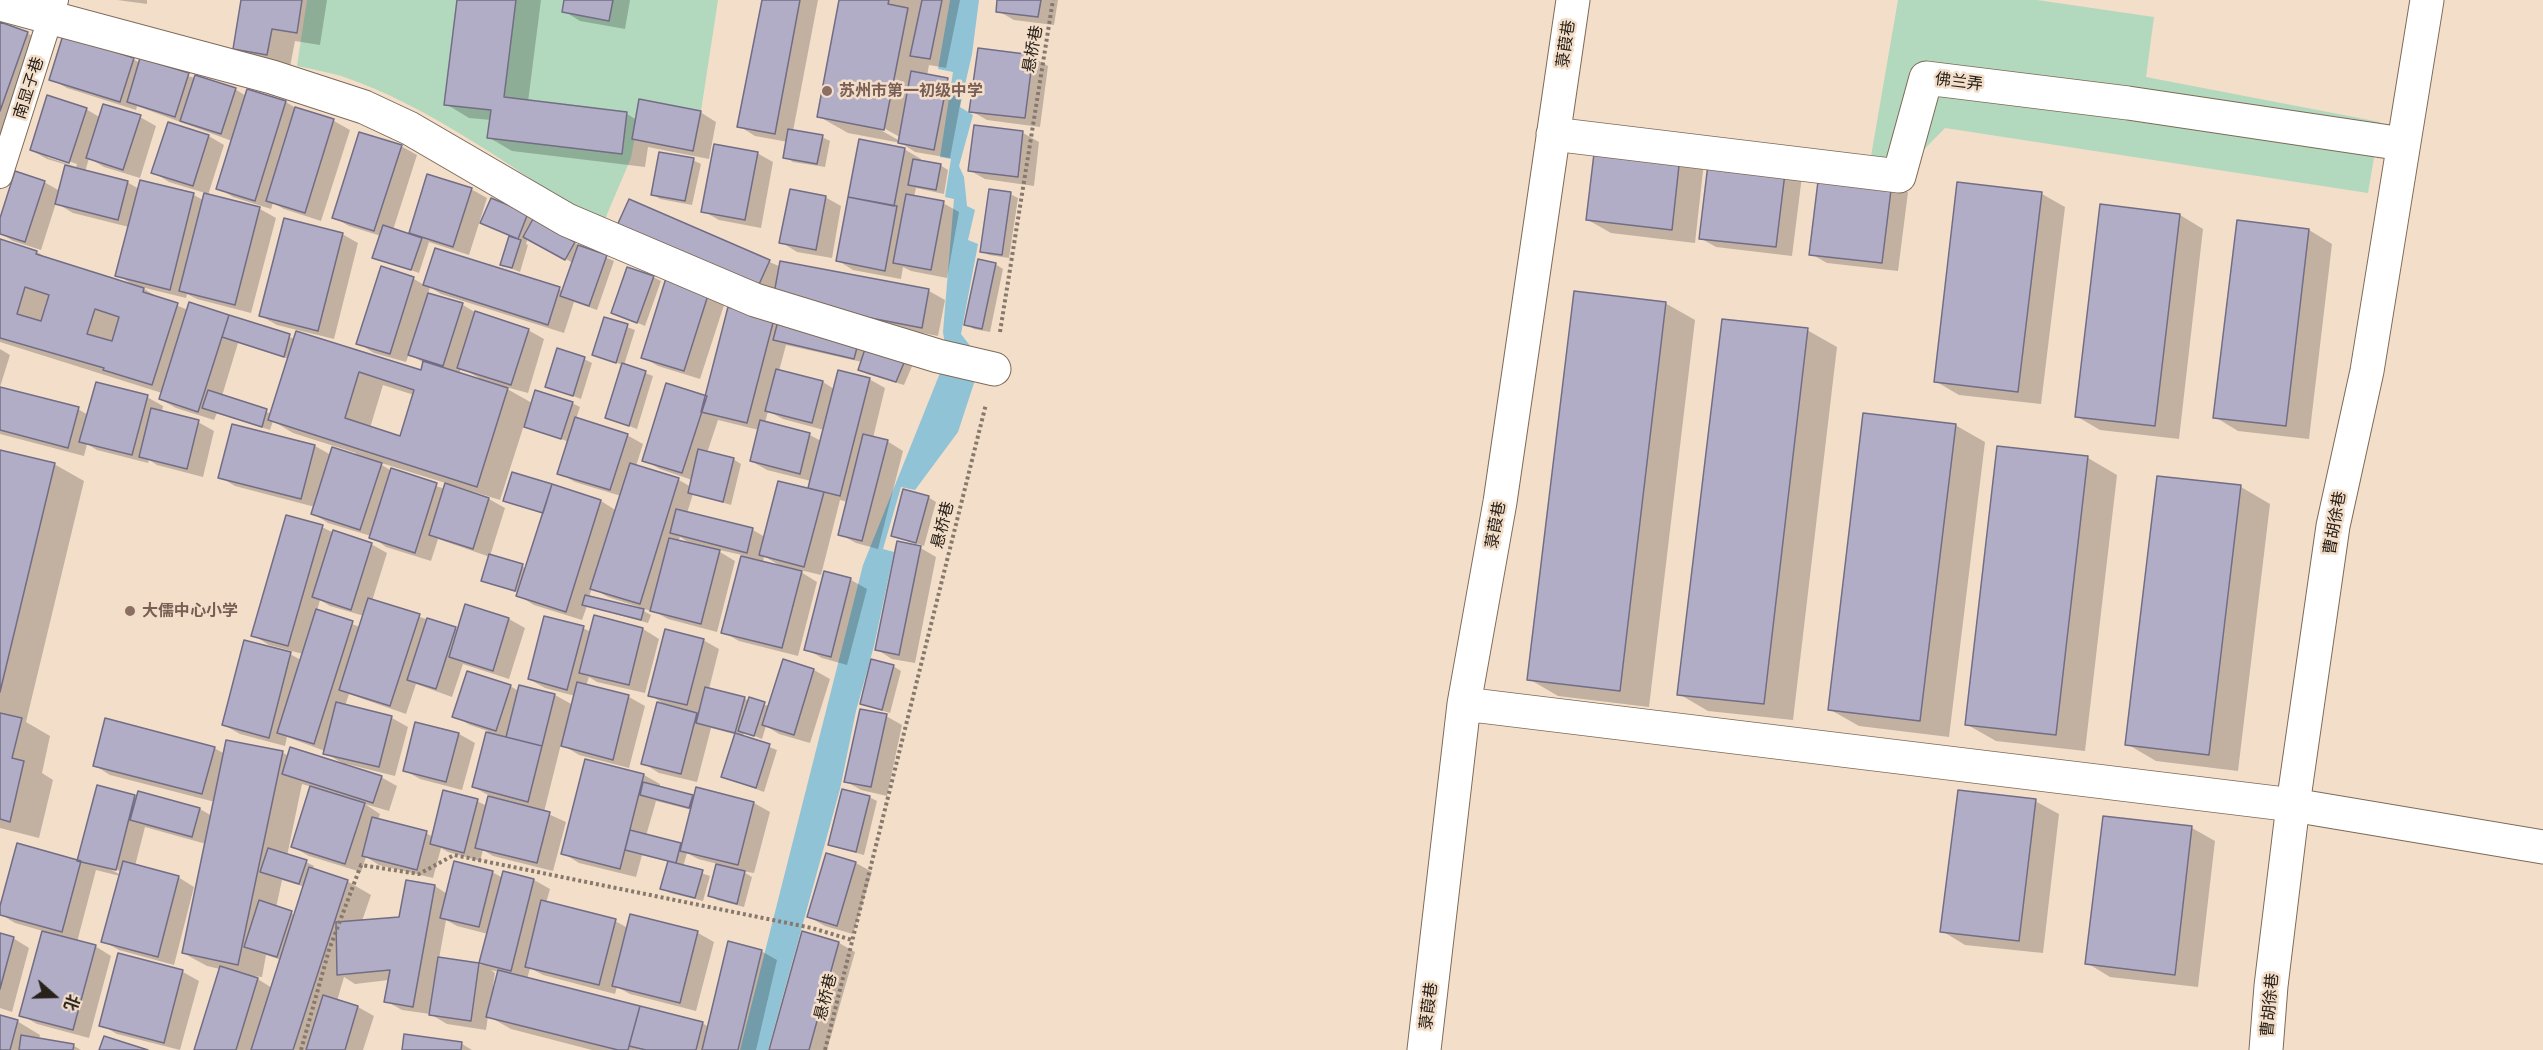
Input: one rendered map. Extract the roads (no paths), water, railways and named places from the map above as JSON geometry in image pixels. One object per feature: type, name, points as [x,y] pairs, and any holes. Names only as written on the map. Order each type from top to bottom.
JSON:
[{"type":"street","name":"菉葭巷","points":[[1424,1050],[1464,704],[1500,502],[1573,0]]},
{"type":"street","name":"曹胡徐巷","points":[[2266,1050],[2271,986],[2293,805],[2332,526],[2367,371],[2427,0]]},
{"type":"street","points":[[0,4],[54,8],[364,107],[409,128],[567,220],[755,300],[938,356],[988,367]]},
{"type":"street","name":"佛兰弄","points":[[1553,134],[1899,176],[1926,78],[2128,103],[2403,144]]},
{"type":"street","points":[[1464,704],[2293,805],[2543,847]]},
{"type":"lane","name":"南显子巷","points":[[0,176],[54,8]]},
{"type":"water","points":[[950,0],[979,0],[972,54],[960,107],[973,115],[959,166],[964,177],[967,206],[975,210],[968,240],[978,244],[961,334],[978,356],[976,377],[958,432],[915,490],[901,487],[883,549],[894,552],[874,646],[856,711],[840,789],[768,1050],[740,1050],[863,565],[940,373],[945,345],[943,332],[954,199],[945,197],[951,159],[940,157],[953,72],[938,69]]},
{"type":"place","name":"苏州市第一初级中学","points":[[827,91]]},
{"type":"place","name":"大儒中心小学","points":[[130,611]]}]
